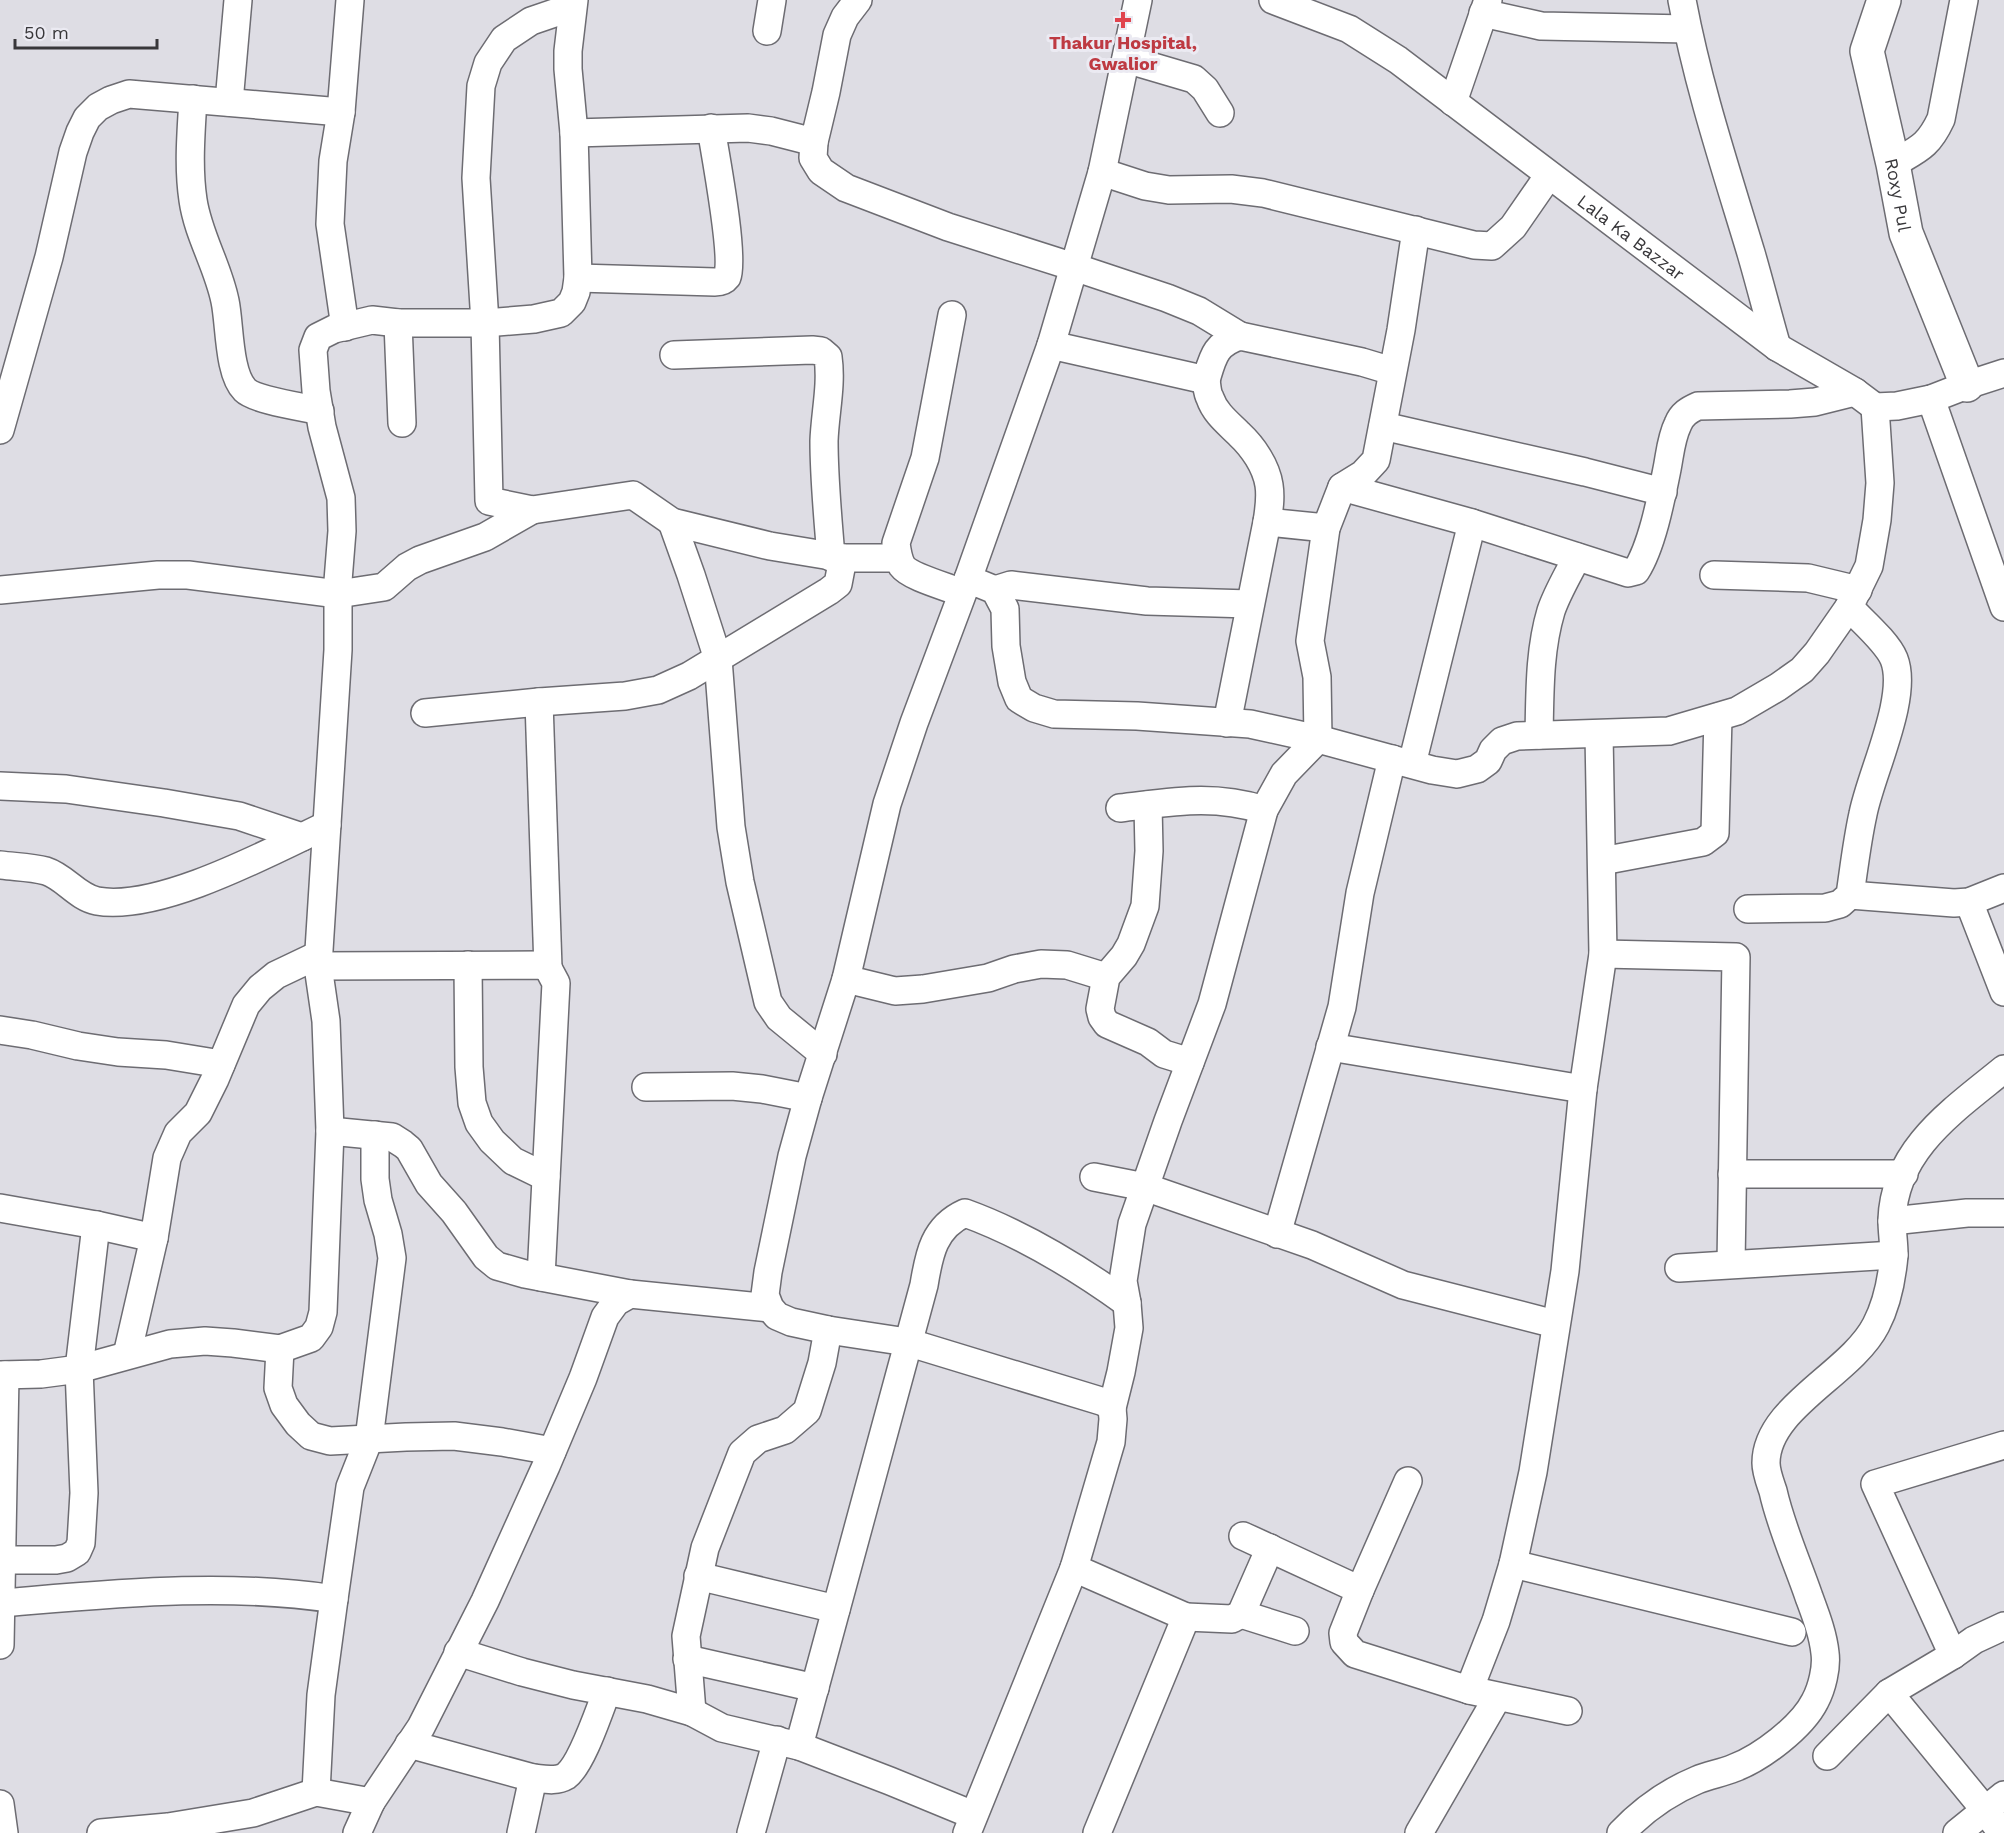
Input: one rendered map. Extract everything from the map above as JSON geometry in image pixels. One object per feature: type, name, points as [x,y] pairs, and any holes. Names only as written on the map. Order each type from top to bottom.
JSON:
[{"type":"main road","name":"Roxy Pul","points":[[1884,0],[1867,51],[1906,233],[1967,385]]},
{"type":"street","points":[[229,102],[238,0]]},
{"type":"street","points":[[345,327],[330,224],[333,161],[341,112],[350,0]]},
{"type":"street","points":[[767,31],[772,0]]},
{"type":"street","points":[[858,0],[845,17],[837,35],[814,142],[813,158],[821,171],[846,188],[939,224],[1074,267],[1199,311],[1240,336],[1362,362],[1392,371]]},
{"type":"street","points":[[1112,1408],[1104,1402],[907,1342],[791,1322],[777,1316],[770,1308],[765,1295],[792,1156],[846,979],[887,804],[914,723],[1051,345],[1102,172],[1138,0]]},
{"type":"street","name":"Lala Ka Bazzar","points":[[1273,0],[1350,29],[1398,60],[1777,347],[1865,399]]},
{"type":"street","points":[[1682,0],[1687,29],[1709,114],[1777,347]]},
{"type":"street","points":[[1893,164],[1926,144],[1935,133],[1941,119],[1964,0]]},
{"type":"street","points":[[0,1645],[3,1375],[41,1374],[79,1369],[170,1344],[205,1341],[280,1350],[311,1338],[319,1327],[323,1312],[330,1131],[326,1021],[318,960],[338,650],[338,594],[342,531],[341,498],[320,411],[313,350],[318,337],[334,329],[372,320],[398,323],[485,323],[534,320],[561,313],[572,302],[578,278],[574,133],[568,60],[573,4],[531,21],[504,39],[488,63],[482,86],[476,178],[485,323],[489,501],[532,510],[633,495],[672,522],[770,546],[837,558],[898,558]]},
{"type":"street","points":[[1453,102],[1485,7],[1541,26],[1687,29]]},
{"type":"street","points":[[1126,59],[1194,79],[1205,89],[1220,113]]},
{"type":"street","points":[[0,430],[49,257],[73,152],[87,118],[98,107],[129,94],[341,112]]},
{"type":"street","points":[[193,99],[190,158],[193,201],[198,224],[218,272],[226,302],[232,355],[238,378],[245,390],[256,396],[320,411]]},
{"type":"street","points":[[578,278],[722,282],[728,268],[726,223],[711,128]]},
{"type":"street","points":[[574,133],[748,128],[771,131],[814,142]]},
{"type":"street","points":[[1102,172],[1145,186],[1169,190],[1231,189],[1263,193],[1474,245],[1492,246],[1513,227],[1549,175]]},
{"type":"street","points":[[458,1652],[522,1672],[647,1699],[692,1712],[722,1728],[788,1743],[890,1780],[970,1824],[1074,1568],[1111,1442],[1112,1408],[1130,1328],[1123,1281],[1132,1224],[1212,1004],[1264,810],[1284,774],[1318,739],[1317,677],[1310,641],[1326,528],[1342,487],[1363,474],[1376,460],[1406,306],[1416,230]]},
{"type":"street","points":[[952,315],[925,459],[896,543],[898,558],[903,568],[912,573],[965,586],[995,590],[1011,585],[1147,602],[1251,604]]},
{"type":"street","points":[[398,323],[402,423]]},
{"type":"street","points":[[1227,723],[1267,522],[1270,495],[1264,468],[1253,450],[1215,409],[1209,397],[1206,380],[1218,350],[1227,340],[1240,336]]},
{"type":"street","points":[[1051,345],[1206,380]]},
{"type":"street","points":[[425,713],[625,696],[658,690],[718,659],[838,584],[837,558],[825,484],[824,440],[829,383],[828,357],[821,351],[812,350],[674,355]]},
{"type":"street","points":[[1342,487],[1472,523],[1628,573],[1636,571],[1646,552],[1663,492],[1673,439],[1678,423],[1686,411],[1698,406],[1790,404],[1865,399],[1897,406],[1931,399],[2004,373]]},
{"type":"street","points":[[995,590],[1005,609],[1006,646],[1012,682],[1019,699],[1034,708],[1054,714],[1137,716],[1250,724],[1457,774],[1477,768],[1488,761],[1493,750],[1502,741],[1517,736],[1669,731],[1737,711],[1802,670],[1817,653],[1853,599],[1869,566],[1877,520],[1880,483],[1865,399]]},
{"type":"street","points":[[1931,399],[2004,607]]},
{"type":"street","points":[[1383,426],[1663,492]]},
{"type":"street","points":[[0,590],[158,575],[188,575],[338,594],[384,587],[407,567],[420,560],[485,537],[532,510]]},
{"type":"street","points":[[672,522],[718,659],[724,764],[731,827],[740,882],[768,1002],[779,1018],[823,1054]]},
{"type":"street","points":[[1267,522],[1326,528]]},
{"type":"street","points":[[1277,1234],[1342,1007],[1360,893],[1402,762],[1472,523]]},
{"type":"street","points":[[1539,735],[1540,687],[1545,641],[1552,610],[1577,557]]},
{"type":"street","points":[[1714,575],[1808,578],[1853,599],[1894,658],[1897,677],[1896,695],[1889,727],[1863,813],[1850,896],[1840,904],[1825,908],[1748,909]]},
{"type":"street","points":[[539,702],[548,968],[556,983],[541,1277]]},
{"type":"street","points":[[1602,861],[1703,842],[1715,833],[1718,717]]},
{"type":"street","points":[[1468,1690],[1496,1621],[1513,1564],[1533,1472],[1565,1271],[1583,1089],[1603,954],[1599,734]]},
{"type":"street","points":[[0,786],[66,789],[164,803],[239,816],[302,837]]},
{"type":"street","points":[[1120,808],[1208,799],[1243,804],[1264,810]]},
{"type":"street","points":[[1148,805],[1149,851],[1145,906],[1131,944],[1124,956],[1106,976],[1100,1009],[1107,1024],[1148,1042],[1164,1054],[1190,1062]]},
{"type":"street","points":[[0,865],[46,871],[85,897],[98,901],[130,902],[203,882],[327,825]]},
{"type":"street","points":[[1850,896],[1954,903],[1969,902],[2004,888]]},
{"type":"street","points":[[1969,902],[2004,992]]},
{"type":"street","points":[[1603,954],[1736,957],[1731,1264]]},
{"type":"street","points":[[127,1355],[154,1238],[167,1158],[178,1133],[198,1113],[246,1005],[260,987],[276,975],[318,960],[540,965],[548,968]]},
{"type":"street","points":[[846,979],[895,991],[923,989],[988,978],[1014,969],[1041,964],[1067,965],[1106,976]]},
{"type":"street","points":[[468,965],[469,1067],[472,1103],[479,1123],[492,1141],[513,1161],[546,1177]]},
{"type":"street","points":[[0,1030],[78,1046],[118,1052],[166,1055],[221,1064]]},
{"type":"street","points":[[1330,1047],[1583,1089]]},
{"type":"street","points":[[1621,1833],[1664,1796],[1697,1780],[1736,1767],[1770,1749],[1797,1725],[1815,1701],[1826,1657],[1822,1633],[1777,1511],[1766,1464],[1768,1445],[1779,1423],[1797,1404],[1858,1351],[1876,1326],[1886,1302],[1894,1255],[1892,1221],[1894,1197],[1917,1147],[1942,1119],[2004,1069]]},
{"type":"street","points":[[646,1087],[732,1086],[808,1098]]},
{"type":"street","points":[[330,1131],[392,1137],[409,1149],[429,1184],[454,1212],[486,1257],[497,1266],[630,1294],[770,1308]]},
{"type":"street","points":[[316,1792],[321,1695],[334,1599],[350,1487],[369,1439],[392,1258],[375,1179],[375,1135]]},
{"type":"street","points":[[1732,1174],[1904,1174]]},
{"type":"street","points":[[1094,1177],[1145,1187],[1312,1245],[1403,1285],[1555,1324]]},
{"type":"street","points":[[0,1208],[154,1238]]},
{"type":"street","points":[[751,1833],[788,1743],[815,1688],[924,1285],[929,1256],[940,1232],[953,1218],[965,1213],[985,1220],[1053,1254],[1127,1303]]},
{"type":"street","points":[[1892,1221],[1967,1213],[2004,1213]]},
{"type":"street","points":[[1,1552],[56,1560],[68,1558],[77,1552],[81,1543],[84,1493],[79,1369],[96,1225]]},
{"type":"street","points":[[1679,1268],[1894,1255]]},
{"type":"street","points":[[357,1833],[371,1802],[421,1727],[484,1601],[552,1451],[605,1317],[616,1302],[630,1294]]},
{"type":"street","points":[[692,1712],[686,1636],[705,1548],[742,1453],[758,1439],[785,1430],[807,1411],[822,1363],[828,1330]]},
{"type":"street","points":[[280,1350],[278,1388],[284,1405],[298,1424],[311,1436],[330,1441],[454,1436],[552,1451]]},
{"type":"street","points":[[1953,1655],[1875,1484],[2004,1445]]},
{"type":"street","points":[[1408,1481],[1360,1590],[1343,1633],[1344,1642],[1355,1654],[1365,1658],[1468,1690],[1497,1698],[1568,1711]]},
{"type":"street","points":[[1243,1536],[1360,1590]]},
{"type":"street","points":[[1241,1614],[1270,1548]]},
{"type":"street","points":[[1513,1564],[1792,1632]]},
{"type":"street","points":[[1074,1568],[1186,1617],[1232,1618],[1241,1614],[1295,1631]]},
{"type":"street","points":[[698,1576],[836,1609]]},
{"type":"street","points":[[1,1603],[168,1591],[294,1593],[334,1599]]},
{"type":"street","points":[[1097,1833],[1186,1617]]},
{"type":"street","points":[[1827,1756],[1889,1693],[1974,1640],[2000,1635]]},
{"type":"street","points":[[687,1659],[815,1688]]},
{"type":"street","points":[[409,1744],[533,1778],[554,1780],[566,1776],[578,1762],[607,1691]]},
{"type":"street","points":[[1889,1693],[1995,1802],[2002,1833]]},
{"type":"street","points":[[1419,1833],[1497,1698]]},
{"type":"street","points":[[521,1833],[533,1778]]},
{"type":"street","points":[[101,1833],[168,1827],[253,1813],[316,1792],[371,1802]]},
{"type":"street","points":[[1958,1833],[1995,1802]]},
{"type":"street","points":[[0,1804],[4,1833]]},
{"type":"place","name":"Thakur Hospital, Gwalior","points":[[1123,20]]}]
